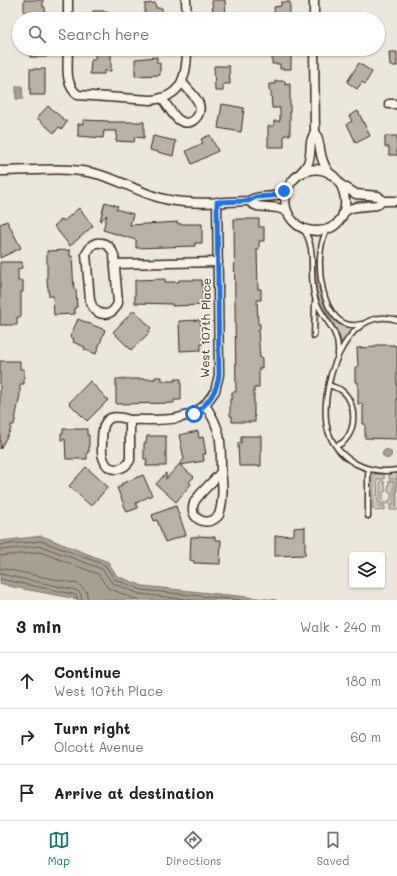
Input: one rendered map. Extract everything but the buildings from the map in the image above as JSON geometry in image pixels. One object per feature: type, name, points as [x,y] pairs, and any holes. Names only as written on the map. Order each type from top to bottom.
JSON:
[{"type":"street","points":[[68,0],[68,12]]},
{"type":"street","points":[[186,0],[186,12]]},
{"type":"street","points":[[314,0],[314,12]]},
{"type":"street","points":[[68,56],[69,83],[74,92],[78,95],[150,100],[162,98],[174,91],[182,82],[187,66],[187,56]]},
{"type":"street","points":[[300,174],[312,170],[320,170],[337,179],[342,186],[346,202],[343,213],[336,223],[329,228],[315,231],[302,228],[294,222],[288,213],[285,199],[288,187],[308,163],[311,141],[315,131],[314,56]]},
{"type":"street","points":[[162,98],[179,120],[188,122],[197,118],[200,112],[200,105],[182,82]]},
{"type":"street","points":[[315,131],[320,140],[321,160],[330,174]]},
{"type":"street","points":[[0,171],[82,171],[111,178],[159,198],[184,202],[248,201],[256,197],[278,194],[288,187]]},
{"type":"street","points":[[342,186],[356,194],[378,196],[383,201]]},
{"type":"street","points":[[248,201],[256,206],[280,208],[288,213]]},
{"type":"street","points":[[343,213],[356,207],[377,205],[383,201],[397,201]]},
{"type":"street","name":"West 107th Place","points":[[205,405],[215,391],[219,375],[217,202]]},
{"type":"street","points":[[96,243],[107,244],[112,249],[115,264],[118,303],[116,308],[112,311],[108,313],[99,313],[92,307],[90,300],[86,254],[92,245],[96,243]]},
{"type":"street","points":[[115,264],[218,262]]},
{"type":"street","points":[[130,420],[130,460],[122,469],[118,470],[111,468],[105,464],[103,456],[102,434],[104,424],[108,420],[115,417],[130,420],[181,418],[194,414],[205,405],[215,422],[220,438],[222,454],[221,472],[223,481],[219,515],[212,521],[203,521],[195,515],[193,511],[195,500],[221,472]]},
{"type":"lane","points":[[302,228],[311,247],[312,284],[315,299],[314,336]]},
{"type":"lane","points":[[329,228],[322,239],[320,256],[322,285],[326,302],[334,314],[342,322],[355,326],[383,318],[397,320]]},
{"type":"lane","points":[[315,299],[336,334],[338,347],[337,358],[329,386],[327,401],[327,423],[330,435],[336,446],[349,460],[369,469],[384,471],[397,470]]},
{"type":"lane","points":[[337,358],[350,336],[358,328],[368,322]]},
{"type":"lane","points":[[329,386],[339,389],[344,393],[350,403],[352,413],[350,434],[345,441],[336,446]]},
{"type":"lane","points":[[368,516],[369,469]]},
{"type":"shaded area","points":[[315,260],[317,260],[318,284],[316,285]]},
{"type":"shaded area","points":[[316,287],[319,287],[322,300],[328,313],[337,323],[350,331],[343,341],[341,341],[339,334],[320,303]]},
{"type":"shaded area","points":[[397,473],[397,510],[390,510],[390,506],[396,506],[396,479],[389,479],[389,474]]},
{"type":"shaded area","points":[[374,474],[384,474],[384,479],[377,479],[378,506],[385,506],[385,510],[376,511],[373,509]]},
{"type":"shaded area","points":[[380,481],[384,481],[386,491],[383,492],[383,499],[385,500],[386,504],[380,504]]},
{"type":"shaded area","points":[[389,481],[394,481],[394,504],[388,504],[389,500],[391,499],[391,492],[388,491]]},
{"type":"water","points":[[16,86],[22,86],[23,99],[16,99]]},
{"type":"water","points":[[387,449],[392,454],[387,459],[382,454]]},
{"type":"water","points":[[42,536],[108,562],[117,576],[143,586],[276,600],[83,600],[13,587],[0,583],[0,541]]},
{"type":"route","points":[[194,414],[205,405],[215,391],[218,383],[220,367],[217,202],[248,201],[256,197],[267,197],[284,191]]}]
